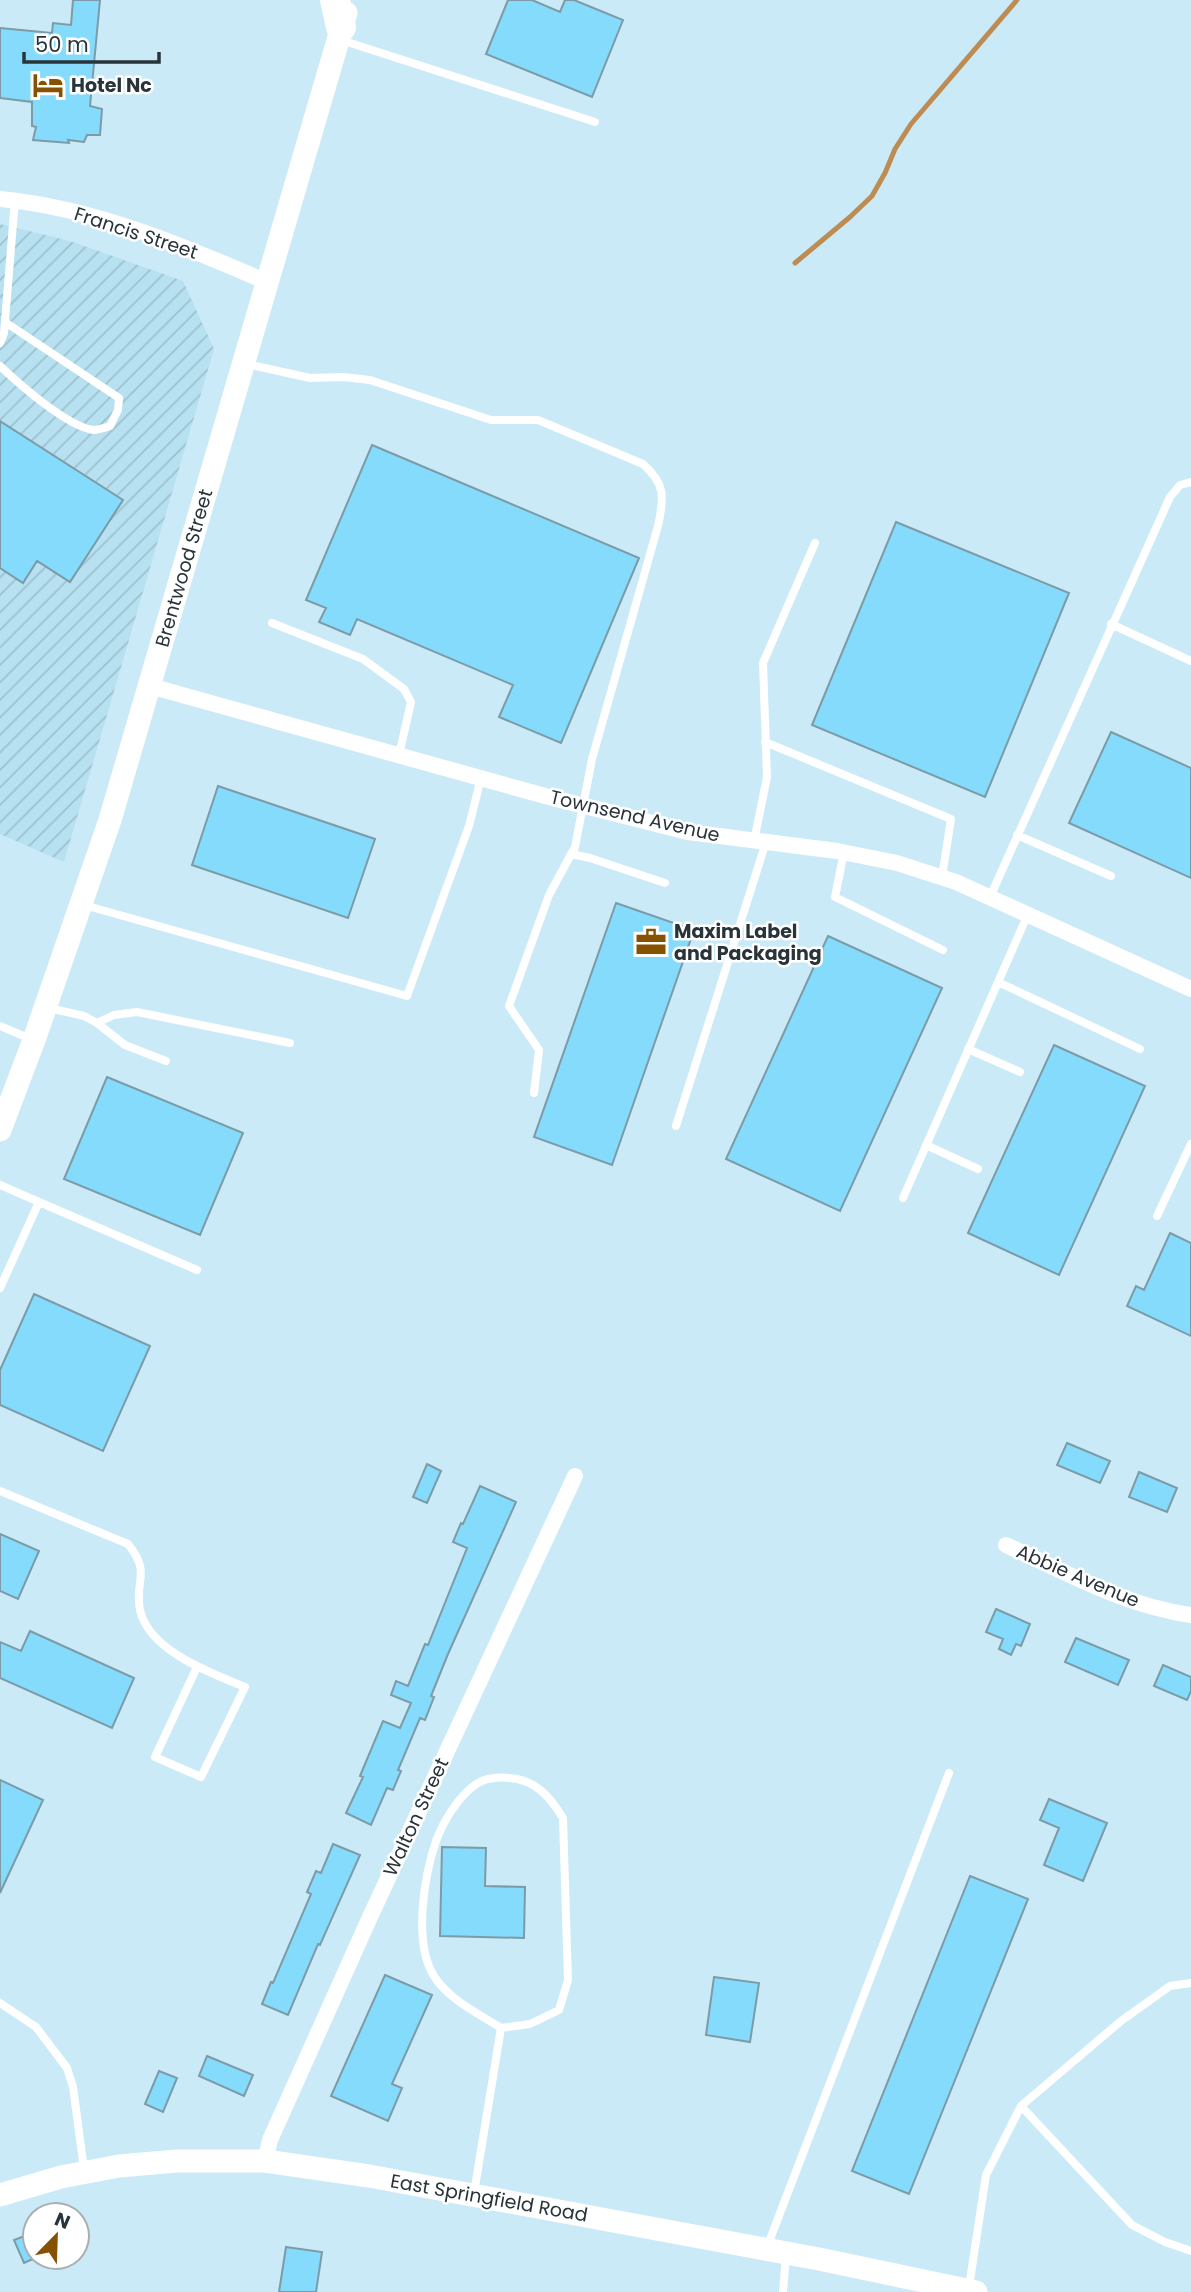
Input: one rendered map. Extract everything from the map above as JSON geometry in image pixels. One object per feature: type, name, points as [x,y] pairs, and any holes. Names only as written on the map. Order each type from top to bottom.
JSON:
[{"type":"main road","name":"Brentwood Street","points":[[0,1130],[46,1007],[110,820],[244,363],[341,16]]},
{"type":"main road","name":"East Springfield Road","points":[[0,2195],[61,2177],[119,2166],[177,2161],[265,2161],[359,2174],[474,2195],[776,2251],[972,2291]]},
{"type":"street","name":"Francis Street","points":[[7,199],[107,220],[189,249],[267,282]]},
{"type":"street","name":"Townsend Avenue","points":[[150,686],[688,832],[844,852],[897,863],[942,877],[990,897],[1191,989]]},
{"type":"street","name":"Walton Street","points":[[265,2161],[270,2140],[370,1917],[575,1476]]},
{"type":"street","name":"Abbie Avenue","points":[[1006,1545],[1125,1599],[1172,1613],[1191,1615]]},
{"type":"lane","points":[[341,16],[595,122]]},
{"type":"lane","points":[[0,343],[5,322],[7,199]]},
{"type":"lane","points":[[0,366],[30,394],[78,425],[96,430],[110,426],[118,410],[119,398],[5,322]]},
{"type":"lane","points":[[244,363],[310,378],[370,380],[491,420],[538,420],[643,464],[655,474],[664,500],[592,759],[575,847],[549,895],[509,1006],[539,1050],[534,1093]]},
{"type":"lane","points":[[990,897],[1170,497],[1181,485],[1191,482]]},
{"type":"lane","points":[[676,1126],[760,841],[767,777],[762,663],[816,543]]},
{"type":"lane","points":[[272,623],[363,659],[404,688],[411,702],[399,755]]},
{"type":"lane","points":[[1111,624],[1191,661]]},
{"type":"lane","points":[[765,742],[951,819],[942,877]]},
{"type":"lane","points":[[81,905],[407,996],[469,826],[481,778]]},
{"type":"lane","points":[[1017,835],[1111,876]]},
{"type":"lane","points":[[844,852],[835,897],[943,950]]},
{"type":"lane","points":[[571,854],[665,883]]},
{"type":"lane","points":[[902,1198],[1028,914]]},
{"type":"lane","points":[[998,982],[1140,1049]]},
{"type":"lane","points":[[46,1007],[84,1016],[125,1045],[166,1061]]},
{"type":"lane","points":[[97,1023],[114,1015],[137,1012],[290,1042]]},
{"type":"lane","points":[[0,1026],[34,1040]]},
{"type":"lane","points":[[968,1049],[1020,1072]]},
{"type":"lane","points":[[1157,1216],[1191,1144]]},
{"type":"lane","points":[[926,1146],[978,1168]]},
{"type":"lane","points":[[0,1185],[197,1270]]},
{"type":"lane","points":[[0,1288],[40,1202]]},
{"type":"lane","points":[[0,1491],[128,1544],[142,1568],[140,1608],[144,1621],[165,1646],[197,1667],[245,1688],[201,1777],[155,1757],[197,1667]]},
{"type":"lane","points":[[783,2292],[776,2251],[949,1773]]},
{"type":"lane","points":[[498,1777],[534,1784],[551,1799],[563,1818],[568,1980],[559,2010],[530,2024],[501,2028],[456,1999],[434,1977],[427,1960],[422,1934],[425,1894],[436,1840],[462,1797],[477,1783],[498,1777]]},
{"type":"lane","points":[[972,2291],[986,2175],[1021,2106],[1121,2021],[1170,1986],[1191,1983]]},
{"type":"lane","points":[[0,2003],[36,2027],[66,2068],[73,2087],[84,2172]]},
{"type":"lane","points":[[474,2195],[501,2028]]},
{"type":"lane","points":[[1021,2106],[1132,2225],[1165,2242],[1191,2251]]},
{"type":"shaded area","points":[[0,224],[70,241],[183,281],[214,349],[64,862],[0,834]]},
{"type":"building","name":"Hotel Nc","points":[[73,0],[100,0],[90,106],[102,109],[100,135],[87,135],[84,142],[33,140],[36,127],[32,126],[32,102],[0,98],[0,28],[52,33],[53,23],[71,25]]},
{"type":"building","points":[[508,0],[532,0],[560,12],[565,0],[574,0],[623,20],[592,97],[486,54]]},
{"type":"building","points":[[0,421],[123,500],[70,582],[37,561],[23,583],[0,568]]},
{"type":"building","points":[[372,445],[639,558],[561,743],[499,717],[513,685],[357,619],[350,635],[319,622],[326,608],[306,600]]},
{"type":"building","points":[[896,522],[1069,593],[985,797],[812,725]]},
{"type":"building","points":[[1111,732],[1191,768],[1191,878],[1069,823]]},
{"type":"building","points":[[218,786],[375,839],[348,918],[192,865]]},
{"type":"building","points":[[616,903],[694,930],[612,1165],[534,1137]]},
{"type":"building","points":[[828,936],[942,988],[840,1211],[726,1159]]},
{"type":"building","points":[[1054,1045],[1145,1086],[1059,1275],[968,1233]]},
{"type":"building","points":[[107,1077],[243,1133],[200,1235],[64,1179]]},
{"type":"building","points":[[1170,1233],[1191,1243],[1191,1336],[1127,1306],[1136,1286],[1144,1290]]},
{"type":"building","points":[[34,1294],[150,1346],[103,1451],[0,1405],[0,1370]]},
{"type":"building","points":[[1067,1443],[1110,1461],[1100,1483],[1057,1465]]},
{"type":"building","points":[[427,1464],[441,1471],[427,1503],[413,1497]]},
{"type":"building","points":[[1139,1472],[1177,1488],[1167,1512],[1129,1497]]},
{"type":"building","points":[[480,1486],[516,1502],[448,1654],[431,1696],[434,1697],[425,1720],[420,1718],[398,1770],[401,1771],[393,1790],[387,1788],[371,1825],[346,1813],[363,1777],[360,1776],[383,1721],[400,1728],[411,1703],[391,1695],[396,1681],[408,1686],[425,1644],[428,1645],[467,1548],[453,1542]]},
{"type":"building","points":[[0,1534],[39,1551],[18,1599],[0,1591]]},
{"type":"building","points":[[996,1609],[1030,1624],[1021,1646],[1016,1644],[1011,1655],[999,1649],[1003,1639],[986,1632]]},
{"type":"building","points":[[30,1631],[134,1678],[112,1728],[0,1678],[0,1642],[21,1651]]},
{"type":"building","points":[[1076,1638],[1129,1660],[1118,1685],[1065,1662]]},
{"type":"building","points":[[1163,1665],[1191,1677],[1191,1691],[1187,1700],[1154,1686]]},
{"type":"building","points":[[0,1780],[43,1800],[0,1893]]},
{"type":"building","points":[[1049,1799],[1107,1823],[1083,1881],[1044,1865],[1059,1828],[1040,1820]]},
{"type":"building","points":[[333,1844],[360,1855],[288,2015],[262,2004],[311,1894],[307,1892],[316,1871],[321,1873]]},
{"type":"building","points":[[442,1847],[486,1848],[485,1886],[525,1887],[524,1938],[440,1936]]},
{"type":"building","points":[[970,1876],[1028,1899],[909,2194],[852,2171]]},
{"type":"building","points":[[385,1975],[432,1995],[392,2084],[402,2088],[388,2121],[331,2096]]},
{"type":"building","points":[[714,1977],[759,1983],[750,2042],[706,2035]]},
{"type":"building","points":[[207,2056],[253,2075],[244,2096],[199,2076]]},
{"type":"building","points":[[159,2071],[177,2078],[163,2112],[145,2104]]},
{"type":"building","points":[[21,2237],[21,2256],[14,2240]]},
{"type":"building","points":[[286,2247],[322,2252],[316,2292],[279,2292]]},
{"type":"waterway","points":[[795,263],[872,196],[895,149],[911,124],[1017,0]]},
{"type":"place","name":"Hotel Nc","points":[[48,85]]},
{"type":"place","name":"Maxim Label and Packaging","points":[[651,942]]}]
